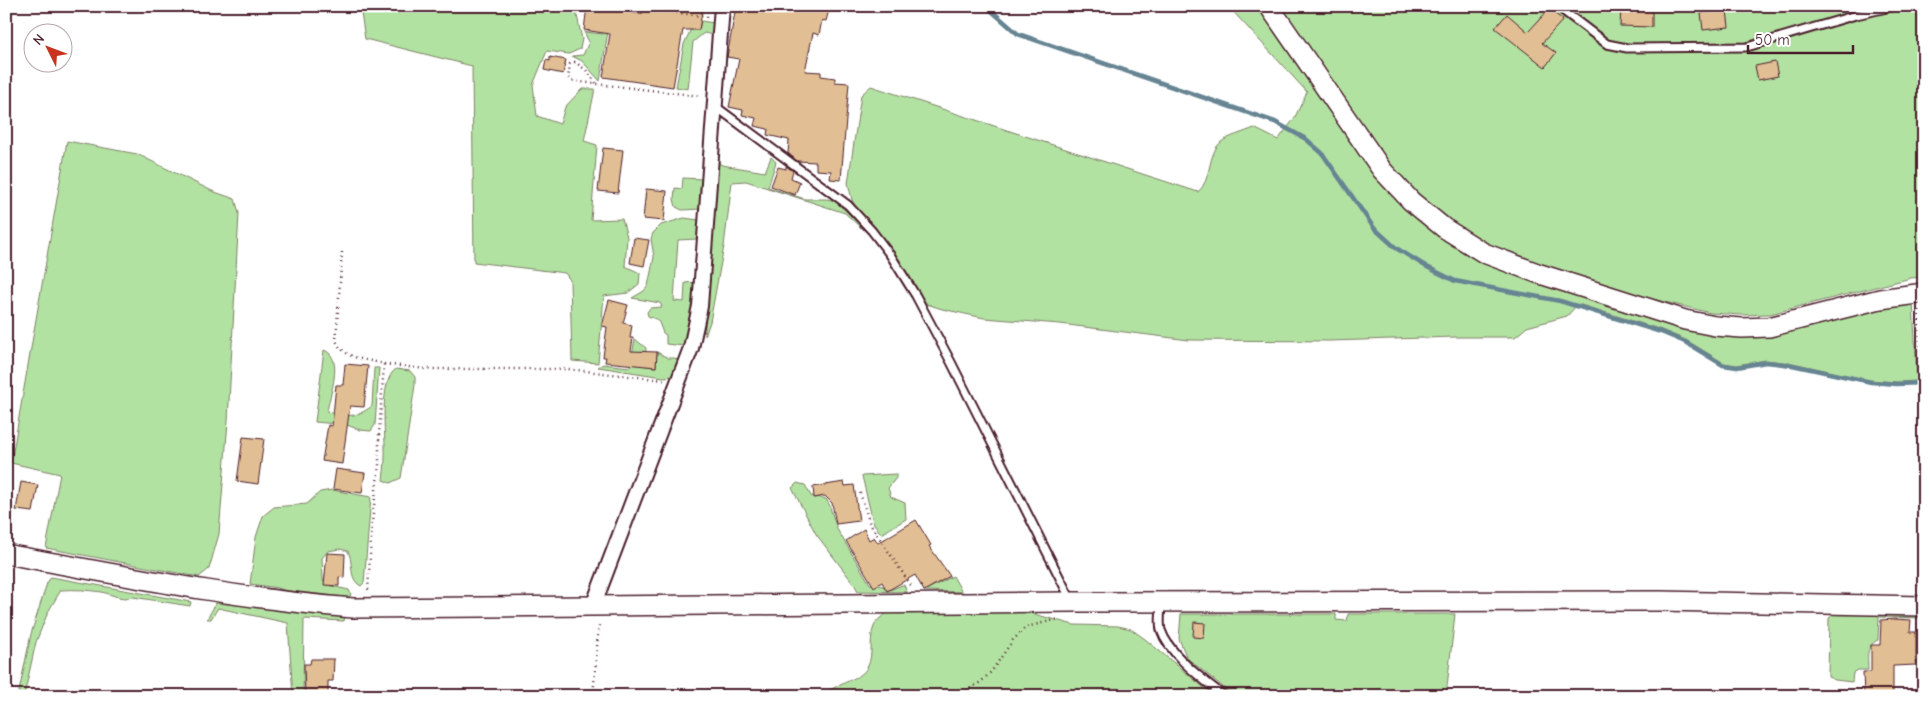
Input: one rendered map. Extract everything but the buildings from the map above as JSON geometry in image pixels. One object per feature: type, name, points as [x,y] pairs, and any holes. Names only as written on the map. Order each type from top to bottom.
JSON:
[{"type":"street","points":[[1269,6],[1382,170],[1424,212],[1444,228],[1484,253],[1537,273],[1666,314],[1715,326],[1769,327],[1880,299],[1921,293]]},
{"type":"street","points":[[597,606],[691,348],[700,306],[721,12]]},
{"type":"street","points":[[6,554],[178,585],[320,605],[367,608],[922,604],[1069,610],[1161,602],[1660,601],[1921,606]]},
{"type":"lane","points":[[1557,6],[1608,44],[1627,48],[1747,47],[1856,15],[1896,6]]},
{"type":"lane","points":[[715,101],[848,205],[872,231],[891,256],[916,296],[951,362],[1069,610]]},
{"type":"lane","points":[[1161,602],[1161,629],[1166,641],[1178,656],[1224,696]]},
{"type":"path","points":[[627,6],[721,12]]},
{"type":"path","points":[[596,84],[580,64],[575,62],[570,64],[568,78],[572,81],[715,101]]},
{"type":"path","points":[[342,252],[336,340],[339,347],[354,357],[384,364],[425,369],[568,368],[678,382]]},
{"type":"path","points":[[1921,293],[1921,606]]},
{"type":"path","points":[[367,608],[372,522],[379,466],[384,364]]},
{"type":"path","points":[[860,493],[870,524],[922,604]]},
{"type":"path","points":[[593,696],[597,606]]},
{"type":"path","points":[[957,696],[981,682],[991,672],[1013,640],[1026,627],[1069,610]]},
{"type":"green space","points":[[360,6],[568,6],[576,11],[582,39],[580,49],[569,54],[547,51],[533,85],[537,116],[560,124],[565,107],[582,89],[595,89],[584,141],[597,145],[591,220],[622,219],[627,237],[625,266],[640,273],[639,284],[628,293],[604,296],[598,363],[572,361],[570,280],[565,273],[474,262],[472,66],[365,39]]},
{"type":"green space","points":[[1228,6],[1924,6],[1924,277],[1911,278],[1770,314],[1711,313],[1602,287],[1585,299],[1681,328],[1725,337],[1762,336],[1913,300],[1917,381],[1869,380],[1793,363],[1766,360],[1737,365],[1724,363],[1686,340],[1659,329],[1578,304],[1567,316],[1527,327],[1515,337],[1330,341],[1189,340],[1060,324],[984,318],[927,304],[894,254],[856,208],[852,200],[848,183],[861,95],[871,86],[1198,192],[1206,181],[1213,153],[1221,142],[1254,128],[1278,140],[1294,119],[1307,92]]},
{"type":"green space","points":[[701,21],[714,23],[713,35],[704,33],[693,42],[688,89],[676,87],[684,44],[691,29],[699,30]]},
{"type":"green space","points":[[608,31],[600,81],[582,61],[572,56],[583,55],[589,42],[584,32],[603,34]]},
{"type":"green space","points":[[67,141],[137,154],[212,191],[235,199],[239,213],[228,421],[219,534],[209,569],[199,577],[46,548],[60,474],[11,463]]},
{"type":"green space","points":[[771,157],[776,162],[768,187],[805,199],[835,201],[863,227],[861,228],[845,213],[746,181],[732,182],[724,246],[710,322],[705,336],[705,324],[703,333],[708,307],[717,161],[722,165],[765,172]]},
{"type":"green space","points":[[683,178],[702,179],[701,209],[682,210],[676,207],[674,199],[675,188],[682,189]]},
{"type":"green space","points":[[684,218],[699,220],[697,239],[678,240],[674,301],[684,302],[685,283],[695,282],[692,325],[688,341],[684,346],[666,344],[666,335],[663,333],[658,320],[648,316],[647,312],[650,308],[662,307],[660,303],[632,298],[644,291],[648,286],[654,257],[651,239],[653,233],[661,225]]},
{"type":"green space","points":[[635,339],[646,348],[645,366],[656,367],[657,352],[668,358],[675,358],[679,362],[675,376],[663,377],[598,367],[603,364],[630,367]]},
{"type":"green space","points":[[324,350],[330,354],[334,361],[335,369],[327,412],[340,415],[355,415],[372,406],[374,368],[379,368],[375,425],[371,431],[360,430],[347,425],[315,422]]},
{"type":"green space","points":[[396,369],[410,371],[415,377],[415,385],[401,478],[390,483],[383,480],[385,459],[384,410],[387,385],[390,375]]},
{"type":"green space","points":[[896,474],[896,478],[888,488],[891,497],[905,503],[906,519],[881,534],[873,522],[862,476]]},
{"type":"green space","points":[[797,483],[805,485],[811,496],[826,499],[837,529],[870,584],[883,586],[887,591],[904,585],[907,592],[858,591],[816,534],[792,488]]},
{"type":"green space","points":[[332,490],[371,497],[364,583],[361,586],[354,579],[348,551],[340,549],[328,551],[322,558],[323,581],[327,585],[349,590],[351,595],[347,598],[288,592],[278,588],[250,584],[256,537],[263,516],[274,507],[307,504],[320,492]]},
{"type":"green space","points":[[953,576],[962,592],[924,591]]},
{"type":"green space","points":[[51,577],[191,602],[190,606],[133,597],[121,598],[97,591],[61,590],[48,612],[36,642],[24,696],[18,696],[31,634],[47,583]]},
{"type":"green space","points":[[216,603],[345,616],[344,621],[304,619],[303,696],[293,696],[288,623],[218,608],[211,619],[207,619]]},
{"type":"green space","points":[[894,610],[1023,611],[1074,625],[1118,626],[1131,629],[1214,696],[817,696],[863,673],[871,657],[871,640],[876,623],[883,616]]},
{"type":"green space","points":[[1181,614],[1336,614],[1336,620],[1347,621],[1348,614],[1455,614],[1446,696],[1234,696],[1187,658],[1179,639]]},
{"type":"green space","points":[[1834,614],[1922,615],[1922,618],[1879,617],[1878,640],[1869,649],[1868,670],[1858,670],[1853,673],[1852,682],[1835,680],[1828,677],[1829,618]]},
{"type":"waterway","points":[[986,6],[1018,34],[1275,122],[1306,139],[1322,153],[1374,228],[1396,248],[1455,281],[1560,301],[1661,332],[1685,342],[1723,365],[1737,367],[1766,362],[1792,365],[1871,382],[1896,384],[1924,383]]}]
